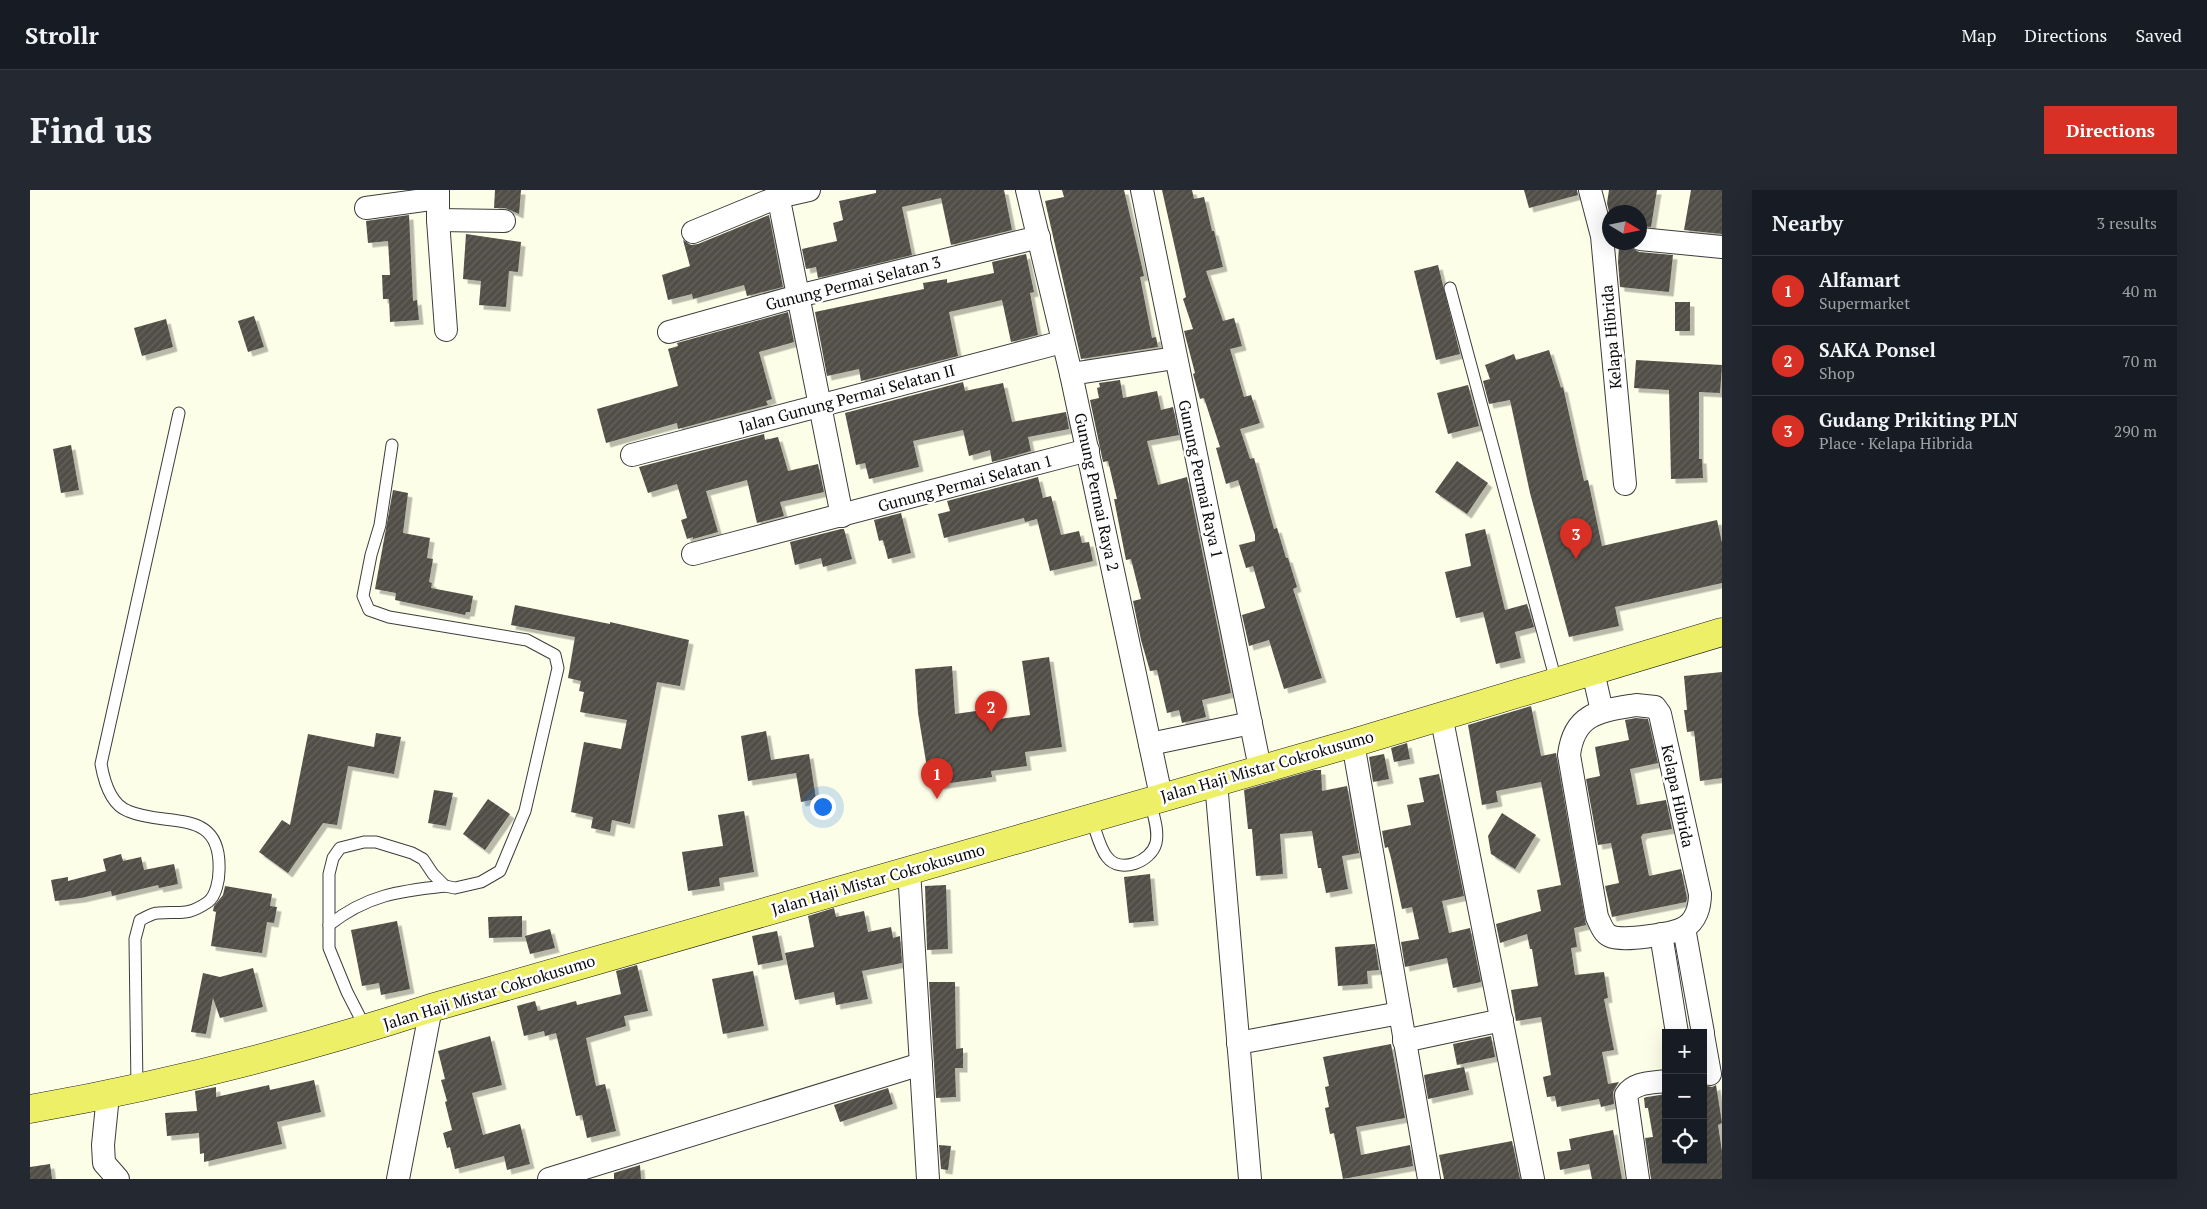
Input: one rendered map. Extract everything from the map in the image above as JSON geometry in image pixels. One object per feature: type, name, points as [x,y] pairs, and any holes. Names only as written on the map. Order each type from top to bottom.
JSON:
[{"type":"main road","name":"Jalan Haji Mistar Cokrokusumo","points":[[30,1109],[137,1089],[366,1029],[431,1008],[1260,768],[1353,743],[1722,632]]},
{"type":"street","points":[[693,232],[778,194],[809,190]]},
{"type":"street","name":"Gunung Permai Raya 2","points":[[1027,190],[1088,450],[1150,744],[1156,798]]},
{"type":"street","name":"Gunung Permai Raya 1","points":[[1142,190],[1260,768]]},
{"type":"street","name":"Kelapa Hibrida","points":[[1590,190],[1602,224]]},
{"type":"street","points":[[366,208],[438,194],[438,220],[446,330]]},
{"type":"street","points":[[778,194],[842,516]]},
{"type":"street","points":[[438,220],[504,221]]},
{"type":"street","name":"Gunung Permai Selatan 3","points":[[669,332],[798,296],[1039,237]]},
{"type":"street","points":[[1647,240],[1722,247]]},
{"type":"street","name":"Kelapa Hibrida","points":[[1607,250],[1625,484]]},
{"type":"street","name":"Jalan Gunung Permai Selatan II","points":[[632,455],[820,404],[1062,342]]},
{"type":"street","points":[[1071,374],[1175,358]]},
{"type":"street","name":"Gunung Permai Selatan 1","points":[[692,554],[1088,450]]},
{"type":"street","points":[[1593,672],[1602,711],[1587,718],[1576,728],[1571,739],[1570,755],[1597,917],[1602,928],[1610,936],[1625,938],[1661,934],[1684,928],[1702,1029]]},
{"type":"street","name":"Kelapa Hibrida","points":[[1602,711],[1648,705],[1656,707],[1660,714],[1700,894],[1697,914],[1684,928]]},
{"type":"street","points":[[1441,715],[1533,1179]]},
{"type":"street","points":[[1150,744],[1252,723]]},
{"type":"street","points":[[1353,743],[1429,1179]]},
{"type":"street","points":[[1216,782],[1250,1179]]},
{"type":"street","points":[[909,870],[928,1179]]},
{"type":"street","points":[[1661,934],[1676,1029]]},
{"type":"street","points":[[398,1179],[431,1008]]},
{"type":"street","points":[[1238,1043],[1400,1013]]},
{"type":"street","points":[[1404,1041],[1502,1020]]},
{"type":"street","points":[[1707,1053],[1712,1076]]},
{"type":"street","points":[[549,1179],[921,1064]]},
{"type":"street","points":[[1638,1179],[1626,1095],[1630,1089],[1637,1085],[1662,1082]]},
{"type":"street","points":[[108,1095],[103,1145],[104,1163],[118,1179]]},
{"type":"lane","points":[[1450,288],[1556,681]]},
{"type":"lane","points":[[137,1089],[135,939],[140,920],[156,913],[183,914],[192,910],[210,900],[219,882],[219,855],[215,839],[201,827],[127,811],[112,797],[104,778],[101,764],[180,413]]},
{"type":"lane","points":[[329,925],[347,911],[366,901],[392,893],[445,886],[455,888],[481,882],[500,871],[525,811],[558,668],[556,655],[527,640],[388,617],[369,610],[363,596],[371,555],[380,525],[392,445]]},
{"type":"lane","points":[[1091,817],[1106,856],[1111,862],[1127,865],[1149,856],[1155,845],[1157,835],[1156,798]]},
{"type":"lane","points":[[366,1029],[347,992],[329,948],[329,874],[333,858],[340,848],[364,842],[376,842],[412,853],[423,859],[433,874],[445,886]]},
{"type":"building","points":[[495,190],[521,190],[519,214],[505,208],[494,208]]},
{"type":"building","points":[[876,190],[1004,190],[1012,230],[951,245],[941,198],[902,207],[912,255],[818,278],[816,267],[806,269],[802,249],[837,241],[833,223],[843,220],[839,201],[876,193]]},
{"type":"building","points":[[1062,190],[1124,190],[1144,276],[1140,277],[1152,338],[1156,337],[1158,347],[1081,359],[1045,201],[1064,197]]},
{"type":"building","points":[[1162,190],[1192,190],[1194,199],[1204,197],[1223,267],[1206,271],[1223,321],[1234,318],[1242,346],[1230,349],[1244,397],[1251,395],[1260,423],[1240,429],[1250,459],[1254,458],[1274,529],[1277,528],[1286,558],[1288,558],[1297,587],[1293,589],[1322,678],[1284,689],[1269,640],[1249,646],[1242,615],[1265,608],[1253,566],[1246,568],[1239,545],[1255,541],[1255,535],[1238,480],[1226,484],[1216,448],[1220,447],[1204,398],[1200,399],[1193,374],[1195,373],[1184,331],[1193,329],[1183,299],[1186,297]]},
{"type":"building","points":[[1524,190],[1577,190],[1578,195],[1529,208]]},
{"type":"building","points":[[1609,190],[1657,190],[1651,227],[1647,227],[1647,205],[1607,205]]},
{"type":"building","points":[[1691,190],[1722,190],[1722,234],[1684,230]]},
{"type":"building","points":[[409,215],[413,301],[417,300],[419,320],[390,322],[389,299],[383,299],[382,275],[390,275],[388,241],[368,243],[366,221]]},
{"type":"building","points":[[769,215],[783,287],[747,296],[744,285],[693,299],[692,294],[668,300],[662,275],[690,266],[683,240],[691,245],[698,244]]},
{"type":"building","points":[[466,234],[521,242],[518,272],[509,271],[506,307],[479,305],[481,281],[463,279]]},
{"type":"building","points":[[1619,250],[1635,250],[1639,252],[1673,255],[1669,292],[1620,287]]},
{"type":"building","points":[[1026,254],[1034,292],[1030,293],[1038,335],[1011,342],[1002,300],[949,312],[958,356],[861,381],[859,369],[827,376],[815,312],[924,289],[923,283],[947,279],[947,283],[994,273],[992,262]]},
{"type":"building","points":[[1438,265],[1460,354],[1436,360],[1414,271]]},
{"type":"building","points":[[1675,302],[1690,302],[1690,331],[1675,331]]},
{"type":"building","points":[[788,312],[794,342],[759,352],[772,399],[766,401],[768,405],[678,429],[677,423],[606,443],[597,409],[678,386],[668,349],[678,346],[677,343]]},
{"type":"building","points":[[254,316],[264,347],[248,352],[238,321]]},
{"type":"building","points":[[166,319],[173,347],[142,356],[134,328]]},
{"type":"building","points":[[1549,350],[1561,388],[1563,387],[1584,481],[1588,480],[1602,546],[1717,520],[1722,543],[1722,583],[1615,607],[1619,626],[1569,637],[1530,493],[1510,400],[1489,404],[1483,381],[1490,379],[1485,365],[1514,354],[1516,360]]},
{"type":"building","points":[[1636,360],[1722,365],[1720,393],[1699,392],[1699,459],[1702,459],[1703,478],[1671,479],[1669,390],[1634,388]]},
{"type":"building","points":[[1120,380],[1123,398],[1157,391],[1161,410],[1173,407],[1179,435],[1147,441],[1158,485],[1187,477],[1231,693],[1202,700],[1206,717],[1182,723],[1179,710],[1167,713],[1157,670],[1150,671],[1141,640],[1133,601],[1141,599],[1131,559],[1126,560],[1114,499],[1117,499],[1108,461],[1103,462],[1090,400],[1099,398],[1097,388],[1100,387],[1099,383]]},
{"type":"building","points":[[963,382],[965,391],[1003,383],[1012,422],[1066,412],[1069,429],[1028,437],[1031,451],[992,462],[990,450],[969,456],[963,430],[913,441],[919,467],[869,479],[865,463],[856,465],[845,413]]},
{"type":"building","points":[[1468,385],[1479,426],[1448,434],[1437,393]]},
{"type":"building","points":[[764,434],[765,440],[778,437],[788,471],[818,464],[824,492],[780,502],[784,516],[757,523],[747,480],[706,491],[718,532],[687,539],[681,520],[687,518],[677,484],[648,493],[639,467]]},
{"type":"building","points":[[71,445],[79,490],[61,493],[53,449]]},
{"type":"building","points":[[1457,461],[1488,483],[1467,514],[1435,492]]},
{"type":"building","points":[[1038,477],[1043,498],[1051,496],[1061,535],[1079,531],[1082,543],[1089,542],[1093,561],[1050,571],[1037,519],[1025,522],[1024,518],[944,538],[938,514],[950,511],[947,501]]},
{"type":"building","points":[[393,490],[408,493],[403,533],[430,538],[427,558],[433,559],[429,582],[432,583],[431,588],[473,596],[470,612],[466,612],[465,615],[395,600],[396,593],[375,589]]},
{"type":"building","points":[[901,513],[911,553],[888,559],[883,540],[879,541],[874,520]]},
{"type":"building","points":[[844,529],[852,559],[823,567],[821,558],[795,565],[790,542]]},
{"type":"building","points":[[1485,529],[1505,610],[1527,604],[1534,627],[1515,632],[1521,658],[1496,664],[1483,612],[1456,618],[1445,572],[1471,566],[1465,534]]},
{"type":"building","points":[[515,605],[610,624],[610,622],[689,640],[680,686],[657,682],[630,824],[612,820],[610,832],[591,828],[593,817],[571,812],[584,742],[621,749],[627,720],[580,712],[584,692],[579,691],[581,681],[568,678],[575,637],[511,625]]},
{"type":"building","points":[[1049,657],[1062,747],[1025,752],[1027,766],[991,771],[992,777],[930,786],[918,713],[915,669],[952,666],[955,714],[983,710],[984,721],[1030,715],[1022,661]]},
{"type":"building","points":[[1722,672],[1722,778],[1700,781],[1694,731],[1687,732],[1684,710],[1687,710],[1684,676]]},
{"type":"building","points":[[1531,706],[1541,756],[1556,753],[1586,925],[1574,928],[1577,947],[1571,948],[1575,975],[1604,972],[1608,998],[1604,999],[1614,1050],[1602,1052],[1608,1084],[1619,1082],[1613,1092],[1614,1104],[1601,1107],[1599,1099],[1557,1107],[1555,1096],[1547,1097],[1543,1077],[1551,1075],[1541,1017],[1516,1021],[1511,990],[1538,986],[1532,949],[1530,949],[1527,934],[1500,943],[1496,924],[1541,911],[1537,890],[1561,885],[1541,782],[1496,791],[1498,802],[1482,805],[1468,725]]},
{"type":"building","points":[[1636,718],[1648,719],[1658,763],[1630,769],[1637,805],[1666,800],[1672,829],[1643,834],[1641,837],[1649,876],[1681,869],[1687,898],[1686,902],[1612,917],[1605,886],[1619,883],[1611,843],[1598,845],[1586,779],[1600,776],[1595,747],[1629,740],[1625,720]]},
{"type":"building","points":[[766,731],[771,760],[809,754],[816,799],[801,802],[796,773],[748,781],[741,736]]},
{"type":"building","points":[[376,733],[401,737],[394,774],[348,766],[337,825],[323,823],[288,873],[259,852],[282,820],[290,825],[308,734],[374,747]]},
{"type":"building","points":[[1407,743],[1410,759],[1394,762],[1391,748]]},
{"type":"building","points":[[1384,754],[1389,779],[1373,782],[1369,757]]},
{"type":"building","points":[[1314,770],[1321,770],[1322,791],[1347,786],[1359,853],[1342,856],[1348,889],[1326,893],[1321,868],[1318,868],[1312,831],[1280,834],[1283,874],[1256,876],[1252,829],[1248,829],[1244,790]]},
{"type":"building","points":[[1439,774],[1464,896],[1442,901],[1449,933],[1470,928],[1481,982],[1453,988],[1447,958],[1405,967],[1401,942],[1419,939],[1412,907],[1402,909],[1391,858],[1388,847],[1385,848],[1382,831],[1411,825],[1407,805],[1424,802],[1419,778]]},
{"type":"building","points":[[434,790],[453,793],[446,826],[428,823]]},
{"type":"building","points":[[488,799],[510,814],[485,850],[463,834]]},
{"type":"building","points":[[744,811],[754,872],[719,878],[720,886],[688,891],[682,852],[723,846],[718,815]]},
{"type":"building","points":[[1502,813],[1536,835],[1515,869],[1491,854],[1488,836]]},
{"type":"building","points":[[121,854],[123,861],[141,857],[144,870],[174,864],[178,884],[159,888],[158,885],[112,896],[111,891],[81,898],[55,901],[51,880],[68,877],[68,881],[106,871],[103,859]]},
{"type":"building","points":[[1150,874],[1154,921],[1129,923],[1124,877]]},
{"type":"building","points":[[946,885],[948,949],[927,950],[925,886]]},
{"type":"building","points":[[225,886],[272,894],[270,906],[277,907],[274,923],[267,922],[262,953],[211,946],[216,912],[213,911],[214,906],[223,895]]},
{"type":"building","points":[[834,908],[836,917],[864,911],[868,932],[891,927],[893,938],[900,936],[902,963],[862,971],[868,999],[836,1005],[834,992],[795,1000],[785,953],[814,947],[808,916]]},
{"type":"building","points":[[522,916],[522,937],[489,938],[488,917]]},
{"type":"building","points":[[397,921],[410,989],[381,995],[379,983],[362,986],[351,930]]},
{"type":"building","points":[[550,929],[555,948],[530,954],[525,936]]},
{"type":"building","points":[[777,931],[783,960],[758,965],[752,936]]},
{"type":"building","points":[[1375,944],[1379,970],[1367,971],[1368,984],[1338,986],[1335,947]]},
{"type":"building","points":[[637,965],[648,1011],[624,1016],[626,1026],[586,1038],[596,1086],[605,1084],[616,1131],[587,1138],[582,1115],[576,1116],[556,1033],[545,1036],[544,1031],[524,1036],[517,1006],[535,1001],[538,1011],[576,1001],[577,1005],[621,994],[616,971]]},
{"type":"building","points":[[253,968],[263,1007],[220,1018],[213,998],[206,1034],[191,1032],[203,973],[220,977]]},
{"type":"building","points":[[753,971],[764,1026],[723,1034],[712,979]]},
{"type":"building","points":[[929,982],[955,982],[956,1049],[963,1048],[963,1068],[955,1068],[956,1097],[936,1098]]},
{"type":"building","points":[[490,1036],[502,1085],[472,1093],[483,1135],[520,1124],[530,1164],[507,1170],[504,1156],[455,1169],[450,1147],[447,1148],[443,1133],[452,1130],[441,1080],[445,1079],[438,1051]]},
{"type":"building","points":[[1491,1036],[1495,1057],[1457,1065],[1453,1044]]},
{"type":"building","points":[[1391,1044],[1405,1118],[1356,1127],[1361,1155],[1410,1145],[1413,1166],[1343,1179],[1334,1133],[1330,1134],[1325,1108],[1329,1107],[1325,1087],[1329,1086],[1323,1057]]},
{"type":"building","points":[[1464,1067],[1469,1090],[1428,1099],[1424,1075]]},
{"type":"building","points":[[314,1080],[321,1112],[277,1122],[282,1144],[204,1162],[204,1153],[200,1154],[199,1133],[167,1136],[165,1113],[197,1111],[195,1091],[216,1087],[216,1097],[269,1085],[270,1090]]},
{"type":"building","points":[[1716,1085],[1722,1123],[1718,1125],[1722,1152],[1722,1179],[1651,1179],[1645,1138],[1653,1137],[1648,1108],[1645,1108],[1644,1098],[1640,1099],[1647,1097],[1662,1095],[1662,1164],[1707,1164],[1707,1086],[1712,1087]]},
{"type":"building","points":[[888,1088],[893,1104],[840,1122],[834,1105]]},
{"type":"building","points":[[1613,1130],[1622,1179],[1592,1179],[1589,1164],[1560,1170],[1557,1152],[1571,1150],[1569,1139]]},
{"type":"building","points":[[1512,1141],[1520,1179],[1444,1179],[1439,1155]]},
{"type":"building","points":[[939,1145],[951,1146],[948,1170],[941,1169]]},
{"type":"building","points":[[50,1164],[52,1179],[30,1179],[30,1167]]},
{"type":"building","points":[[640,1165],[641,1179],[614,1179],[614,1173]]},
{"type":"place","name":"Gudang Prikiting PLN","points":[[1576,559]]},
{"type":"place","name":"SAKA Ponsel","points":[[991,732]]},
{"type":"place","name":"Alfamart","points":[[937,799]]}]
